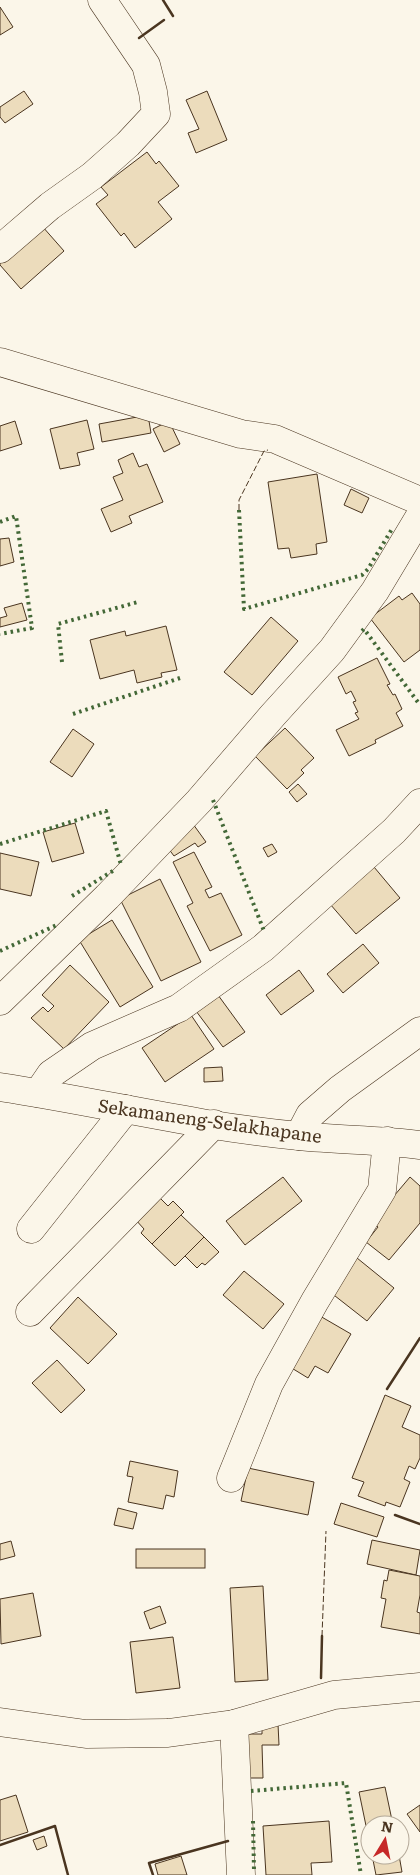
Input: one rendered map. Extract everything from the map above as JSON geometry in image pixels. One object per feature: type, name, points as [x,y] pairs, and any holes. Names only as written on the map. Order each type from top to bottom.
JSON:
[{"type":"street","points":[[0,249],[50,206],[92,176],[128,144],[156,114],[153,92],[146,66],[102,0]]},
{"type":"street","points":[[0,362],[241,434],[275,439],[420,501]]},
{"type":"street","points":[[0,1001],[107,897],[199,801],[332,650],[375,591],[420,516]]},
{"type":"street","points":[[38,1093],[51,1074],[92,1046],[179,1008],[263,948],[394,831],[420,803]]},
{"type":"street","points":[[299,1136],[310,1115],[340,1089],[420,1030]]},
{"type":"street","name":"Sekamaneng-Selakhapane","points":[[0,1087],[214,1124],[299,1136],[387,1140],[420,1145]]},
{"type":"street","points":[[31,1229],[126,1109]]},
{"type":"street","points":[[30,1312],[214,1124]]},
{"type":"street","points":[[231,1478],[269,1384],[315,1301],[382,1190],[387,1140]]},
{"type":"street","points":[[0,1722],[86,1734],[168,1733],[234,1724],[334,1695],[420,1688]]},
{"type":"street","points":[[234,1724],[241,1875]]},
{"type":"building","points":[[0,7],[13,27],[0,35]]},
{"type":"building","points":[[24,91],[33,104],[5,123],[0,117],[0,107]]},
{"type":"building","points":[[207,91],[227,140],[196,153],[188,133],[199,129],[186,100]]},
{"type":"building","points":[[147,152],[156,164],[159,161],[179,186],[158,202],[172,219],[135,248],[124,233],[121,236],[96,204],[108,195],[101,187]]},
{"type":"building","points":[[42,226],[64,251],[21,289],[0,265],[0,261]]},
{"type":"building","points":[[148,415],[151,433],[102,442],[99,424]]},
{"type":"building","points":[[87,420],[94,449],[77,453],[80,465],[60,469],[50,429]]},
{"type":"building","points":[[15,421],[22,444],[0,451],[0,426]]},
{"type":"building","points":[[169,421],[180,444],[164,452],[153,429]]},
{"type":"building","points":[[133,453],[139,467],[147,464],[163,502],[129,516],[132,523],[111,532],[101,509],[123,500],[113,477],[123,473],[118,460]]},
{"type":"building","points":[[317,474],[327,542],[316,544],[317,554],[291,558],[289,548],[278,549],[268,482]]},
{"type":"building","points":[[351,489],[369,498],[362,513],[344,505]]},
{"type":"building","points":[[9,538],[14,562],[0,566],[0,539]]},
{"type":"building","points":[[412,593],[420,604],[420,650],[404,662],[370,618],[399,596],[402,600]]},
{"type":"building","points":[[22,603],[27,620],[0,627],[0,618],[7,616],[4,608]]},
{"type":"building","points":[[271,617],[298,641],[252,695],[224,672]]},
{"type":"building","points":[[166,626],[177,670],[161,673],[162,677],[137,683],[134,670],[100,679],[90,640],[125,631],[126,636]]},
{"type":"building","points":[[377,658],[390,684],[387,685],[393,695],[395,694],[402,709],[396,713],[403,726],[375,740],[376,743],[349,756],[336,730],[359,719],[355,713],[358,712],[353,702],[356,701],[351,691],[346,694],[338,677]]},
{"type":"building","points":[[285,728],[314,758],[301,770],[304,773],[287,789],[255,756]]},
{"type":"building","points":[[73,729],[94,744],[72,777],[50,762]]},
{"type":"building","points":[[298,784],[307,794],[297,802],[289,792]]},
{"type":"building","points":[[75,823],[84,853],[52,862],[43,832]]},
{"type":"building","points":[[193,824],[206,842],[198,847],[195,843],[174,856],[165,844]]},
{"type":"building","points":[[272,844],[277,852],[268,857],[263,848]]},
{"type":"building","points":[[194,852],[212,887],[205,890],[209,898],[221,893],[242,935],[210,951],[187,906],[193,903],[173,862]]},
{"type":"building","points":[[0,853],[39,862],[31,896],[0,889]]},
{"type":"building","points":[[374,867],[400,898],[356,934],[330,904]]},
{"type":"building","points":[[160,879],[201,962],[161,981],[120,899]]},
{"type":"building","points":[[112,920],[153,987],[120,1007],[79,940]]},
{"type":"building","points":[[363,944],[379,963],[343,993],[327,974]]},
{"type":"building","points":[[70,965],[109,1002],[64,1049],[31,1018],[43,1007],[48,1012],[54,1006],[42,995]]},
{"type":"building","points":[[299,970],[314,991],[281,1015],[266,995]]},
{"type":"building","points":[[218,995],[245,1032],[223,1047],[196,1011]]},
{"type":"building","points":[[191,1015],[214,1049],[165,1082],[142,1048]]},
{"type":"building","points":[[222,1067],[223,1081],[204,1082],[204,1068]]},
{"type":"building","points":[[283,1177],[302,1201],[245,1245],[226,1221]]},
{"type":"building","points":[[410,1177],[420,1186],[420,1223],[389,1260],[366,1242],[378,1227],[372,1222]]},
{"type":"building","points":[[158,1196],[168,1206],[173,1201],[184,1212],[152,1244],[141,1233],[144,1229],[135,1219]]},
{"type":"building","points":[[181,1215],[204,1237],[175,1266],[152,1244]]},
{"type":"building","points":[[204,1237],[219,1252],[205,1265],[202,1263],[197,1268],[185,1256]]},
{"type":"building","points":[[357,1258],[394,1288],[367,1321],[330,1292]]},
{"type":"building","points":[[244,1271],[284,1304],[263,1329],[223,1295]]},
{"type":"building","points":[[78,1297],[117,1334],[88,1364],[50,1328]]},
{"type":"building","points":[[320,1316],[351,1334],[328,1373],[315,1366],[308,1378],[290,1367]]},
{"type":"building","points":[[57,1360],[85,1390],[61,1413],[32,1383]]},
{"type":"building","points":[[385,1395],[411,1406],[402,1427],[420,1435],[420,1458],[415,1469],[409,1466],[404,1479],[410,1482],[400,1507],[386,1502],[385,1506],[358,1496],[364,1482],[352,1478]]},
{"type":"building","points":[[130,1461],[178,1471],[174,1497],[166,1495],[163,1509],[128,1502],[133,1477],[127,1476]]},
{"type":"building","points":[[248,1468],[314,1482],[308,1515],[241,1501]]},
{"type":"building","points":[[341,1503],[384,1517],[377,1537],[334,1524]]},
{"type":"building","points":[[118,1508],[137,1513],[133,1529],[114,1525]]},
{"type":"building","points":[[372,1540],[420,1550],[416,1575],[367,1564]]},
{"type":"building","points":[[11,1541],[15,1556],[0,1560],[0,1544]]},
{"type":"building","points":[[136,1549],[205,1549],[205,1568],[136,1568]]},
{"type":"building","points":[[389,1570],[420,1576],[420,1595],[417,1612],[420,1613],[420,1634],[381,1627],[386,1599],[381,1598],[384,1580],[387,1581]]},
{"type":"building","points":[[263,1586],[268,1680],[235,1682],[230,1588]]},
{"type":"building","points":[[33,1593],[41,1636],[1,1644],[0,1599]]},
{"type":"building","points":[[160,1606],[166,1623],[150,1629],[144,1612]]},
{"type":"building","points":[[173,1637],[180,1688],[136,1693],[130,1642]]},
{"type":"building","points":[[278,1724],[279,1745],[262,1745],[263,1778],[248,1778],[246,1734],[262,1734],[262,1725]]},
{"type":"building","points":[[385,1787],[391,1815],[364,1815],[359,1792]]},
{"type":"building","points":[[16,1795],[28,1832],[0,1841],[0,1800]]},
{"type":"building","points":[[420,1805],[420,1832],[410,1818],[410,1815],[407,1814]]},
{"type":"building","points":[[329,1821],[332,1862],[311,1863],[312,1875],[266,1875],[263,1826]]},
{"type":"building","points":[[44,1836],[47,1846],[37,1850],[33,1840]]},
{"type":"building","points":[[181,1856],[187,1875],[158,1875],[155,1864]]},
{"type":"building","points":[[374,1865],[401,1865],[402,1872],[376,1875]]},
{"type":"hedge","points":[[239,510],[244,609],[362,575],[368,569],[392,529]]},
{"type":"hedge","points":[[0,522],[16,516],[32,628],[0,634]]},
{"type":"hedge","points":[[62,662],[58,624],[138,602]]},
{"type":"hedge","points":[[362,631],[364,629],[420,705]]},
{"type":"hedge","points":[[73,714],[180,678]]},
{"type":"hedge","points":[[213,800],[264,931],[266,930]]},
{"type":"hedge","points":[[0,844],[106,811],[121,865]]},
{"type":"hedge","points":[[72,896],[116,869]]},
{"type":"hedge","points":[[0,951],[59,924]]},
{"type":"hedge","points":[[251,1791],[346,1783],[361,1875]]},
{"type":"hedge","points":[[253,1821],[254,1871]]},
{"type":"fence","points":[[239,510],[239,500],[264,451],[268,450]]},
{"type":"fence","points":[[322,1636],[326,1531]]},
{"type":"wall","points":[[163,0],[173,16]]},
{"type":"wall","points":[[139,38],[164,20]]},
{"type":"wall","points":[[387,1389],[420,1338]]},
{"type":"wall","points":[[395,1515],[420,1524]]},
{"type":"wall","points":[[321,1678],[322,1636]]},
{"type":"wall","points":[[0,1845],[55,1826],[68,1875]]},
{"type":"wall","points":[[153,1875],[149,1863],[228,1841]]}]
